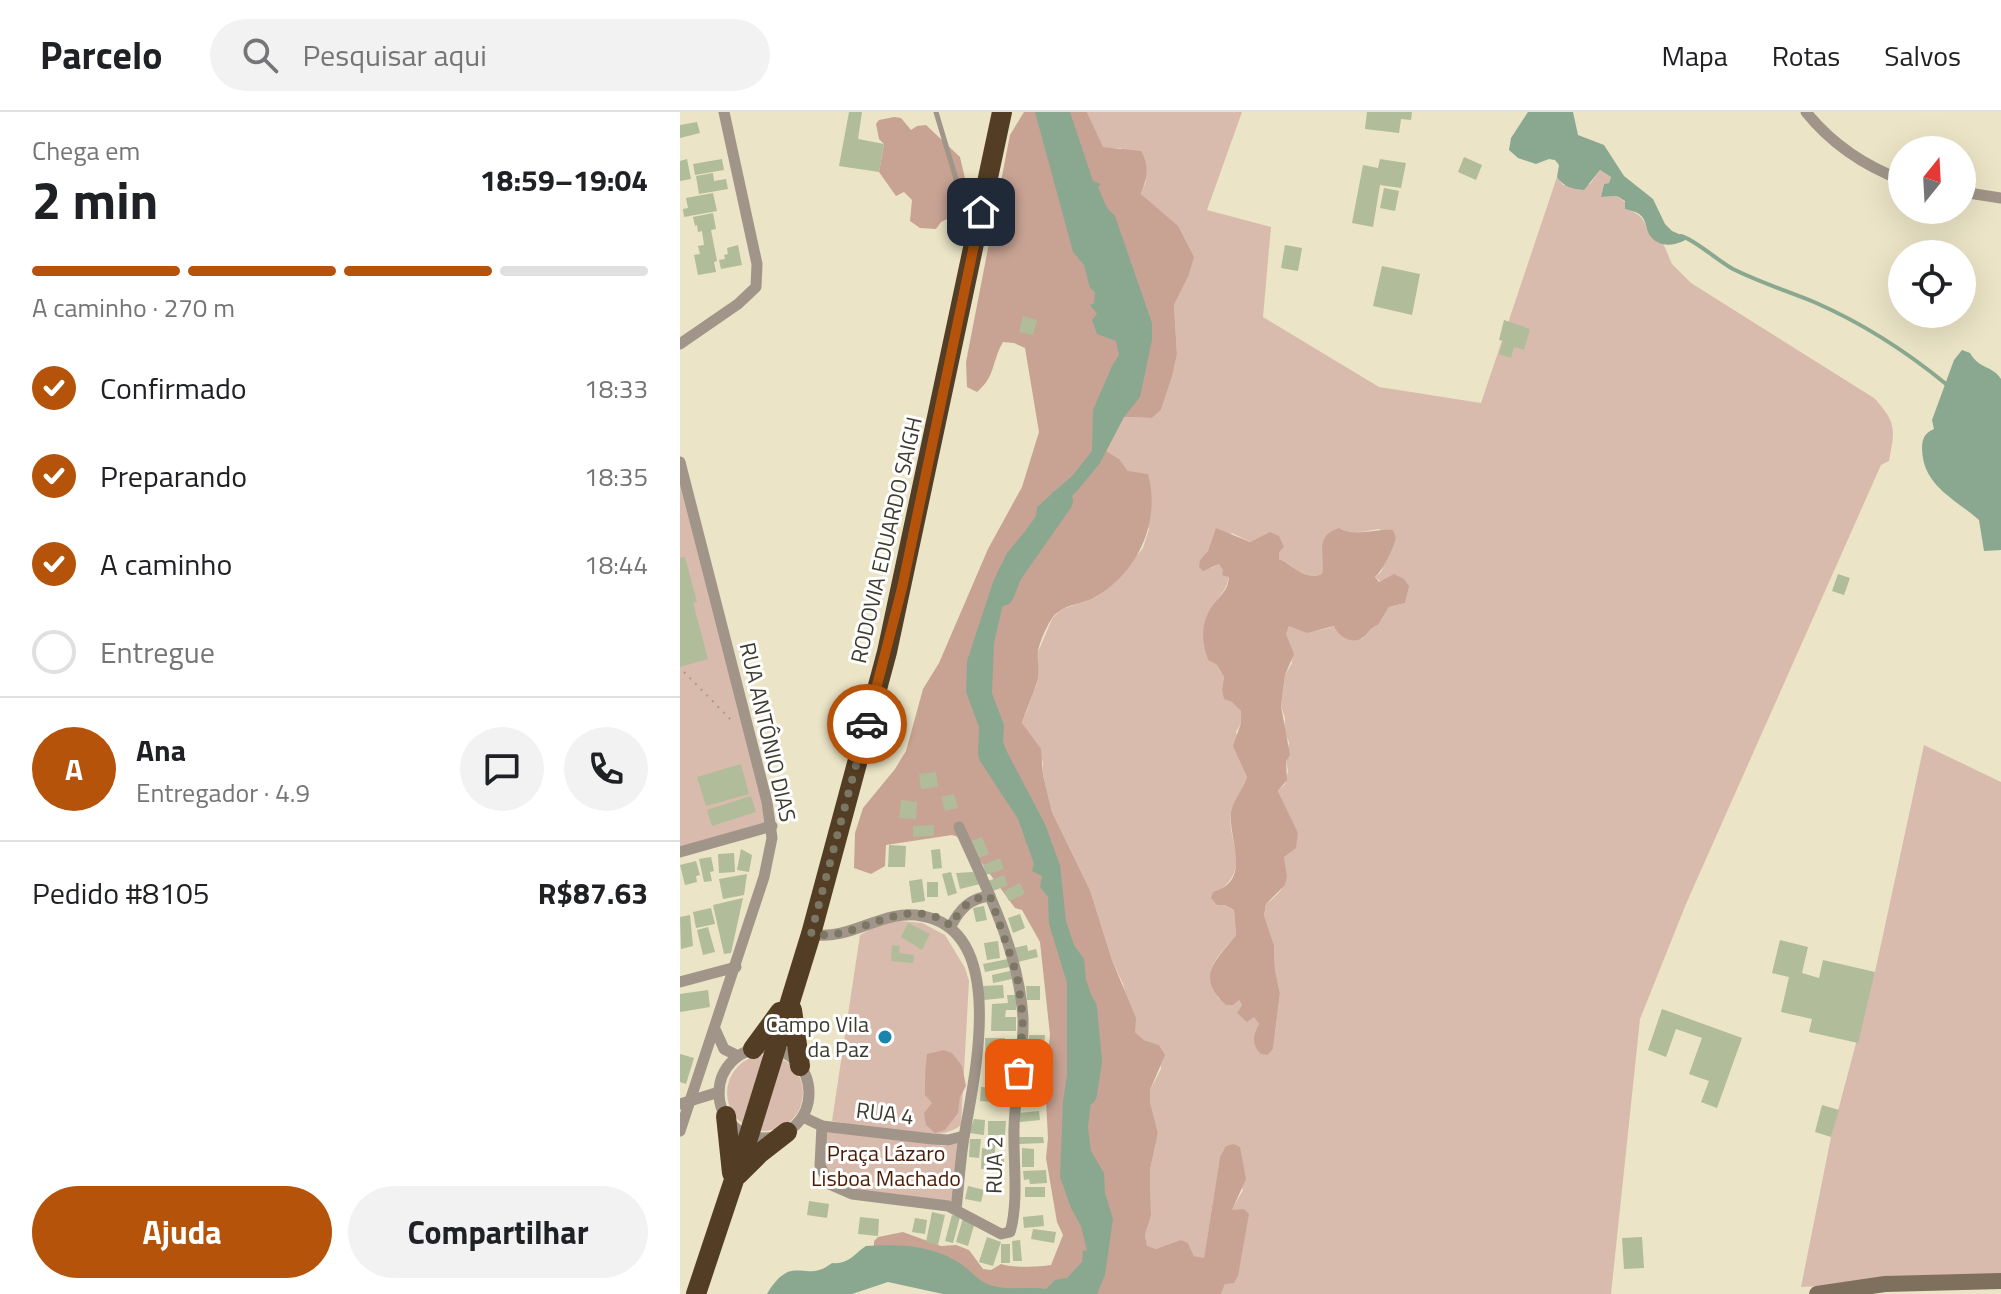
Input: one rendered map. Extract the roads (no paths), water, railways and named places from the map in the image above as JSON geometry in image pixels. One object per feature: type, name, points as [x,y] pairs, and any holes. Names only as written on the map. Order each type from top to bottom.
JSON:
[{"type":"highway","name":"RODOVIA EDUARDO SAIGH","points":[[696,1294],[811,934],[896,613],[1002,112]]},
{"type":"highway","points":[[746,1053],[791,995]]},
{"type":"highway","points":[[791,995],[794,1040],[800,1066]]},
{"type":"highway","points":[[726,1116],[733,1181]]},
{"type":"highway","points":[[733,1181],[760,1153],[787,1132]]},
{"type":"street","points":[[680,344],[756,287],[757,264],[724,112]]},
{"type":"street","points":[[1806,112],[1863,162],[1888,174]]},
{"type":"street","points":[[1976,194],[2001,198]]},
{"type":"street","name":"RUA ANTÔNIO DIAS","points":[[680,462],[772,826],[764,877],[715,1028],[685,1102],[680,1131]]},
{"type":"street","points":[[680,852],[772,826]]},
{"type":"street","name":"RUA 2","points":[[956,1209],[1001,1234],[1010,1232],[1012,1228],[1014,1128],[1023,1018],[1017,975],[990,896],[959,827]]},
{"type":"street","points":[[951,926],[958,913],[972,900],[990,896]]},
{"type":"street","points":[[811,934],[826,937],[844,934],[894,914],[908,913],[938,919],[951,926],[972,964],[980,1023],[956,1209],[852,1194],[829,1184],[820,1165],[822,1126]]},
{"type":"street","points":[[680,982],[736,967]]},
{"type":"street","points":[[715,1028],[724,1049],[733,1056],[746,1053],[776,1049],[800,1066],[807,1077],[808,1104],[803,1117],[787,1132],[767,1138],[749,1135],[735,1127],[726,1116],[719,1092],[724,1073],[746,1053]]},
{"type":"street","points":[[685,1102],[719,1092]]},
{"type":"street","name":"RUA 4","points":[[803,1117],[822,1126],[932,1139],[948,1140],[964,1136]]},
{"type":"street","points":[[1817,1294],[1885,1284],[2001,1281]]},
{"type":"lane","points":[[936,112],[956,179],[964,189],[985,195]]},
{"type":"waterway","points":[[1681,236],[1733,269],[1814,302],[1866,328],[1946,384]]},
{"type":"waterway","points":[[1002,594],[1010,574],[1061,501]]},
{"type":"waterway","points":[[1085,1008],[1090,1061],[1085,1094]]},
{"type":"place","name":"Campo Vila da Paz","points":[[885,1037]]},
{"type":"park label","name":"Praça Lázaro Lisboa Machado","points":[[886,1166]]}]
